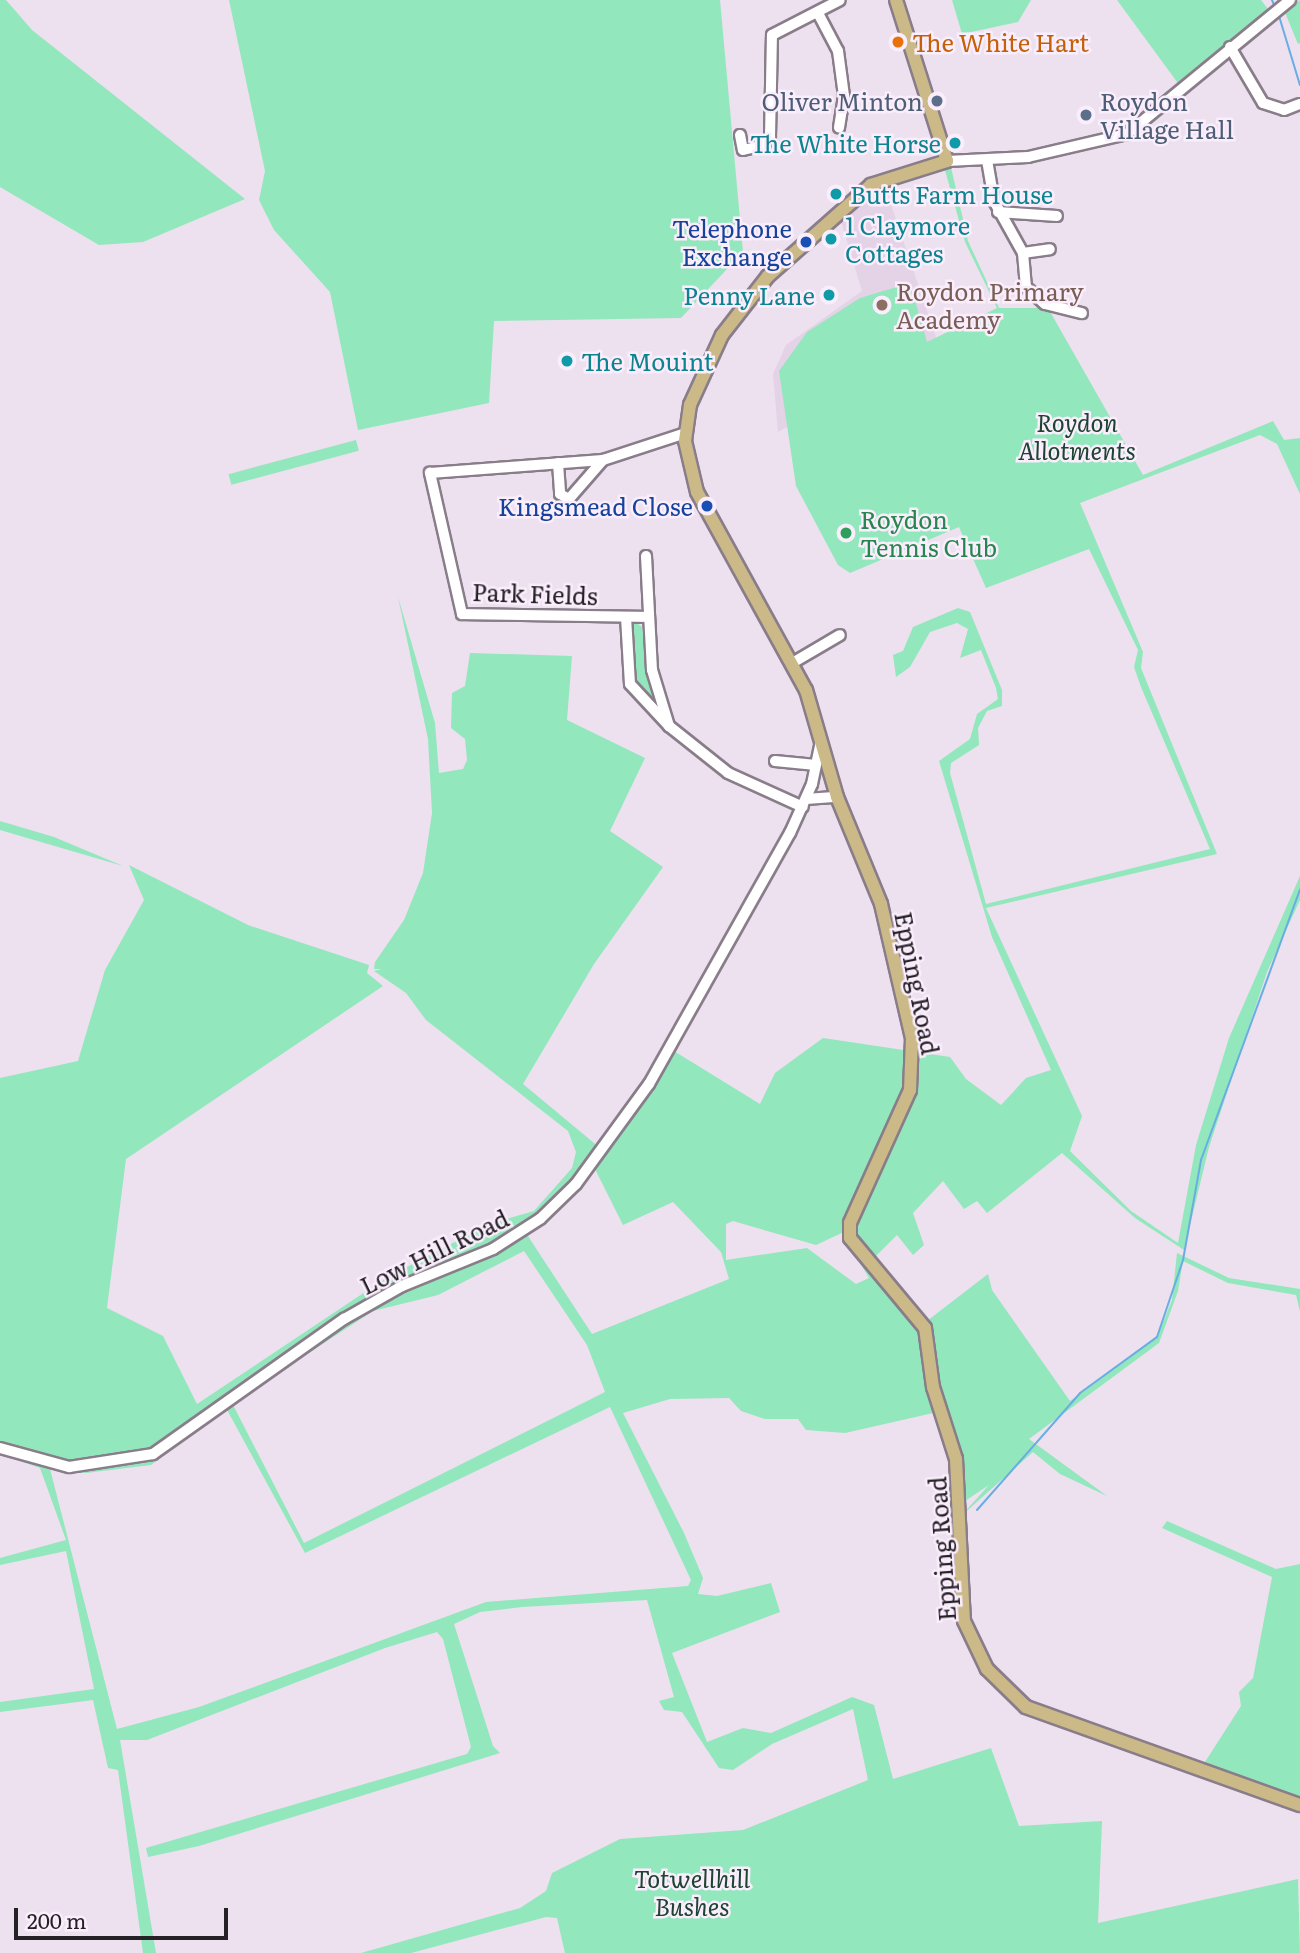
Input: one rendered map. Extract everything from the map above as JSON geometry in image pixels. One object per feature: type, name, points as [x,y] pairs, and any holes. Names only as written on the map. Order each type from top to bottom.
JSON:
[{"type":"main road","points":[[896,0],[947,161]]},
{"type":"main road","name":"Epping Road","points":[[947,161],[871,185],[768,276],[722,335],[690,405],[686,433],[698,492],[794,662],[837,797],[881,904],[914,1057],[910,1090],[849,1229],[862,1257],[925,1328],[933,1387],[956,1459],[963,1612],[976,1651],[1026,1707],[1300,1805]]},
{"type":"street","points":[[740,135],[743,150],[764,145],[770,136],[772,35],[787,23],[819,15],[841,0]]},
{"type":"street","points":[[947,161],[987,160],[1068,151],[1127,134],[1290,0]]},
{"type":"street","points":[[819,15],[838,51],[844,96],[838,128]]},
{"type":"street","points":[[1230,47],[1263,103],[1284,110],[1300,104]]},
{"type":"street","points":[[987,160],[998,212],[1023,253],[1026,287],[1045,304],[1082,313]]},
{"type":"street","points":[[998,212],[1057,216]]},
{"type":"street","points":[[1023,253],[1050,249]]},
{"type":"street","points":[[603,460],[569,499],[560,494],[558,463],[603,460],[686,433]]},
{"type":"street","name":"Park Fields","points":[[558,463],[430,473],[462,614],[647,617]]},
{"type":"street","points":[[646,556],[647,617],[652,670],[663,699],[669,726]]},
{"type":"street","name":"Park Fields","points":[[626,617],[627,676],[649,708],[728,773],[804,803]]},
{"type":"street","points":[[794,662],[840,635]]},
{"type":"street","points":[[649,708],[663,699]]},
{"type":"street","name":"Low Hill Road","points":[[0,1448],[69,1467],[153,1454],[344,1320],[402,1286],[458,1267],[524,1232],[576,1184],[649,1084],[804,803],[821,740]]},
{"type":"street","points":[[775,761],[816,765]]},
{"type":"street","points":[[804,803],[837,797]]},
{"type":"shaded area","name":"Roydon Primary Academy","points":[[886,190],[938,343],[778,432],[773,374],[786,345],[862,291],[840,218]]},
{"type":"green space","points":[[0,0],[6,0],[32,30],[245,199],[143,242],[99,245],[0,187]]},
{"type":"green space","points":[[229,0],[720,0],[743,252],[681,318],[494,321],[489,403],[358,430],[330,292],[274,230],[259,200],[265,171]]},
{"type":"green space","points":[[952,0],[1031,0],[1018,22],[962,34]]},
{"type":"green space","points":[[1117,0],[1261,0],[1271,13],[1180,86]]},
{"type":"green space","points":[[1300,0],[1300,43],[1298,44],[1284,10]]},
{"type":"green space","points":[[943,163],[950,163],[968,241],[999,308],[1048,308],[1143,475],[1273,421],[1284,440],[1300,438],[1300,494],[1277,444],[1260,435],[1080,503],[1143,652],[1141,668],[1217,854],[986,908],[1082,1116],[1070,1151],[1131,1211],[1178,1243],[1196,1145],[1229,1038],[1300,876],[1300,900],[1267,972],[1209,1147],[1184,1250],[1135,1218],[1062,1153],[987,1213],[977,1201],[964,1209],[943,1181],[913,1213],[924,1245],[913,1255],[897,1235],[868,1264],[923,1324],[988,1274],[992,1290],[1070,1401],[1157,1337],[1172,1300],[1177,1253],[1229,1278],[1300,1289],[1300,1311],[1296,1295],[1228,1283],[1183,1261],[1178,1291],[1159,1343],[1029,1439],[1107,1496],[1060,1474],[1033,1452],[960,1517],[989,1485],[965,1501],[942,1411],[845,1433],[806,1430],[798,1419],[765,1419],[741,1411],[729,1398],[670,1399],[623,1413],[684,1533],[703,1578],[698,1594],[717,1596],[771,1583],[780,1612],[672,1653],[707,1742],[743,1728],[771,1733],[852,1697],[874,1705],[893,1779],[991,1748],[1019,1826],[1102,1821],[1098,1923],[1298,1879],[1300,1953],[565,1953],[557,1918],[546,1917],[411,1953],[361,1953],[520,1908],[546,1891],[552,1873],[620,1839],[743,1830],[868,1780],[853,1709],[772,1744],[733,1770],[719,1768],[682,1712],[664,1710],[659,1701],[674,1697],[647,1600],[480,1612],[454,1624],[493,1746],[500,1753],[199,1846],[148,1857],[146,1848],[467,1754],[471,1747],[443,1639],[437,1632],[385,1648],[147,1740],[120,1740],[156,1953],[143,1953],[118,1770],[108,1768],[93,1700],[0,1712],[0,1702],[94,1689],[66,1551],[0,1565],[0,1558],[66,1540],[40,1468],[0,1454],[0,1078],[78,1061],[105,970],[144,900],[129,865],[248,925],[369,965],[367,973],[383,986],[126,1159],[107,1308],[163,1336],[197,1404],[386,1278],[489,1224],[534,1211],[572,1168],[576,1152],[568,1131],[426,1020],[406,993],[374,971],[382,969],[374,969],[375,962],[404,920],[423,873],[432,813],[428,739],[398,597],[435,723],[439,773],[463,769],[467,760],[465,739],[451,728],[452,693],[465,686],[470,653],[572,656],[567,720],[645,758],[610,831],[663,867],[594,964],[523,1084],[600,1148],[524,1230],[592,1334],[729,1279],[721,1252],[673,1202],[623,1225],[593,1165],[669,1048],[760,1104],[775,1073],[823,1038],[950,1057],[966,1079],[1001,1105],[1026,1078],[1051,1070],[992,937],[939,761],[970,739],[977,714],[998,699],[996,688],[981,650],[960,658],[968,629],[957,623],[930,632],[910,667],[896,677],[893,655],[903,651],[913,627],[958,608],[970,612],[1002,690],[1002,706],[987,711],[978,728],[979,745],[951,763],[950,773],[986,904],[1210,849],[1141,687],[1134,667],[1138,650],[1089,549],[986,588],[959,527],[850,573],[838,565],[796,486],[779,371],[807,332],[860,298],[910,283],[927,342],[997,308],[965,242]],"holes":[[[733,1221],[816,1245],[848,1230],[846,1239],[869,1278],[856,1284],[807,1248],[726,1260],[726,1224]],[[524,1251],[587,1345],[605,1392],[304,1543],[232,1403],[373,1311],[438,1295]],[[610,1407],[691,1580],[688,1586],[486,1602],[199,1707],[117,1729],[50,1469],[86,1473],[151,1465],[226,1408],[305,1553]]]},
{"type":"green space","points":[[356,440],[359,451],[231,485],[228,474]]},
{"type":"green space","points":[[634,621],[642,627],[653,704],[635,692],[628,625]]},
{"type":"green space","points":[[0,821],[54,837],[123,866],[0,830]]},
{"type":"green space","points":[[1167,1521],[1276,1569],[1300,1564],[1300,1798],[1203,1765],[1241,1706],[1239,1692],[1253,1678],[1272,1577],[1162,1528]]},
{"type":"waterway","points":[[1272,0],[1275,7]]},
{"type":"waterway","points":[[1279,16],[1300,85]]},
{"type":"waterway","points":[[977,1510],[1080,1393],[1157,1337],[1183,1260],[1201,1160],[1300,890]]},
{"type":"place","name":"The White Hart","points":[[898,42]]},
{"type":"place","name":"Oliver Minton","points":[[937,101]]},
{"type":"place","name":"Roydon Village Hall","points":[[1086,115]]},
{"type":"place","name":"The White Horse","points":[[955,143]]},
{"type":"place","name":"Butts Farm House","points":[[836,194]]},
{"type":"place","name":"1 Claymore Cottages","points":[[831,239]]},
{"type":"place","name":"Telephone Exchange","points":[[806,242]]},
{"type":"place","name":"Penny Lane","points":[[829,295]]},
{"type":"place","name":"Roydon Primary Academy","points":[[882,305]]},
{"type":"place","name":"The Mouint","points":[[567,361]]},
{"type":"place","name":"Kingsmead Close","points":[[707,506]]},
{"type":"place","name":"Roydon Tennis Club","points":[[846,533]]},
{"type":"park label","name":"Roydon Allotments","points":[[1077,436]]},
{"type":"park label","name":"Totwellhill Bushes","points":[[692,1892]]}]
